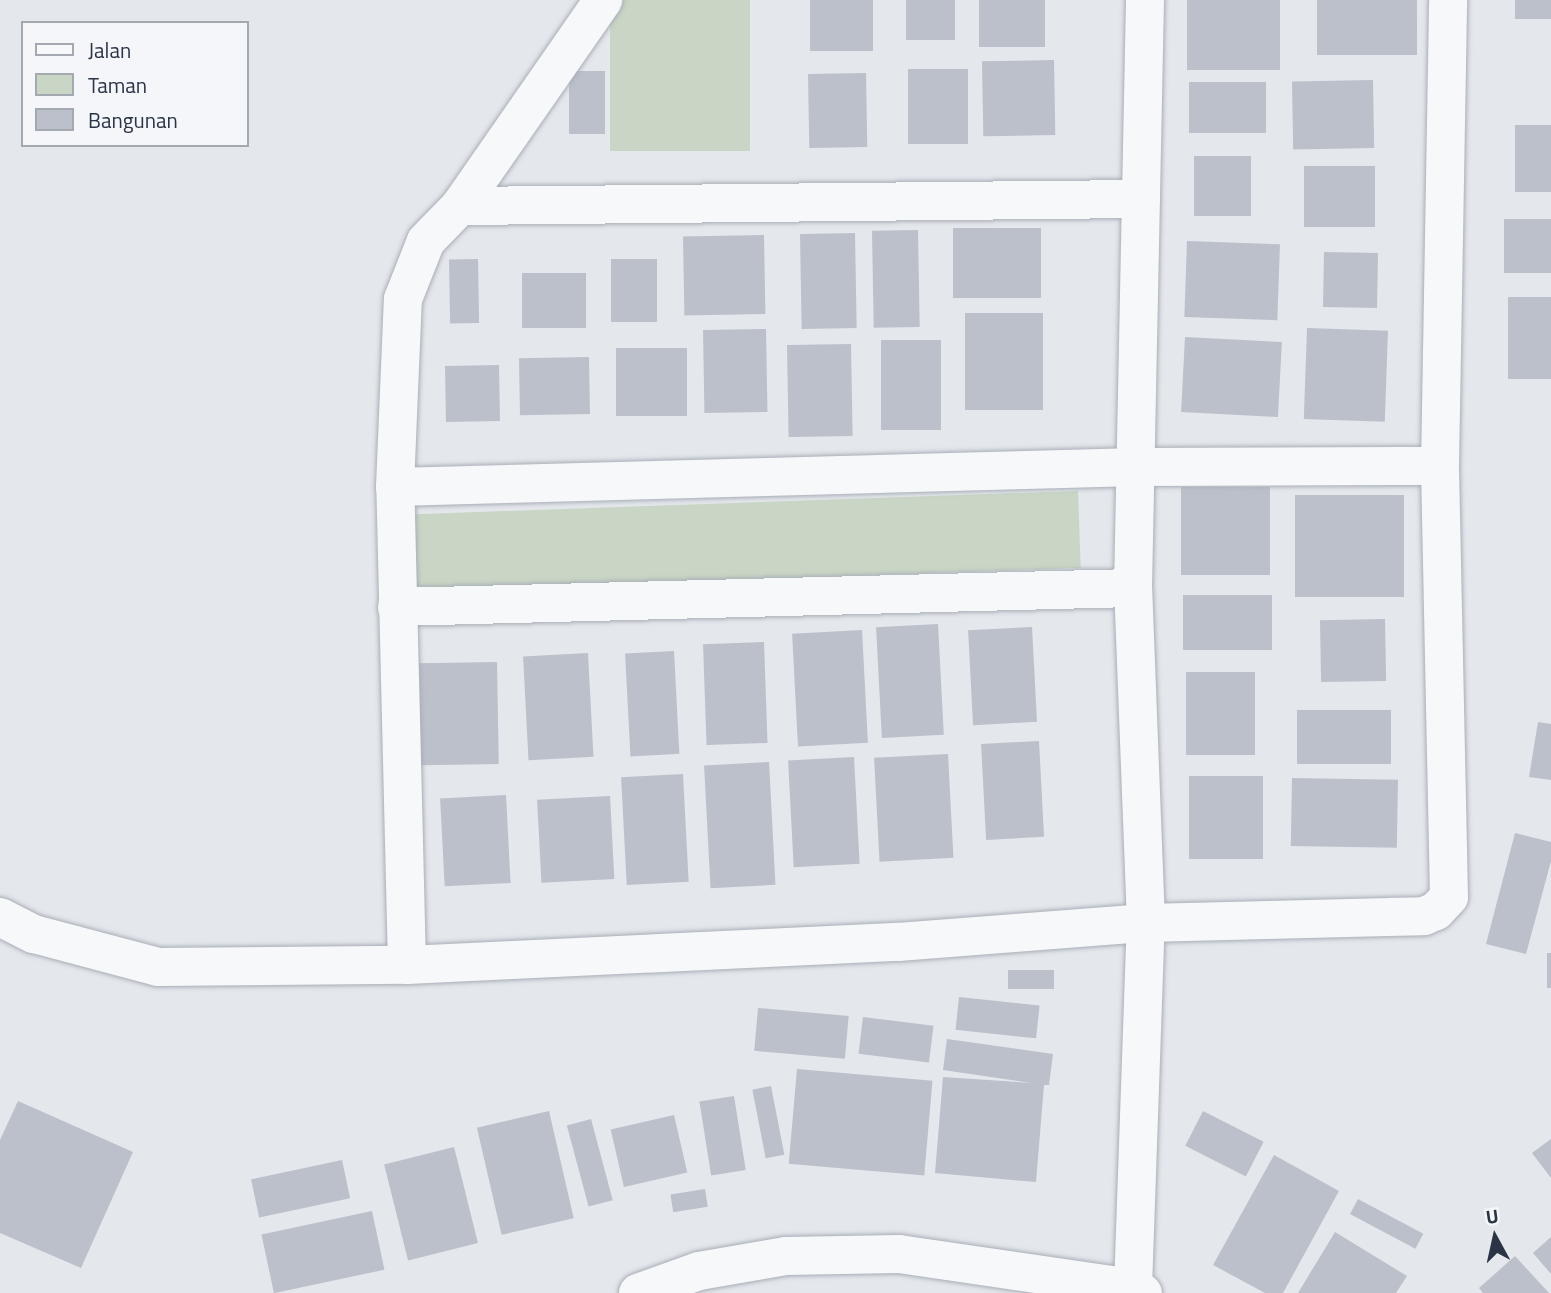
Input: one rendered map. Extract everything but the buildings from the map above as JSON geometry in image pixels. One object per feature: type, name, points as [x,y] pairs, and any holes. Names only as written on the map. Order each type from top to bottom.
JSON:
[{"type":"street","points":[[407,965],[395,487],[403,299],[426,241],[460,206],[603,0]]},
{"type":"street","points":[[638,1293],[699,1271],[786,1256],[898,1254],[1138,1290],[1146,923],[1133,588],[1138,467],[1145,0]]},
{"type":"street","points":[[0,917],[34,934],[158,967],[407,965],[898,942],[1146,923],[1424,916],[1436,911],[1449,897],[1440,466],[1448,0]]},
{"type":"street","points":[[460,206],[1141,199]]},
{"type":"street","points":[[395,487],[1138,467],[1440,466]]},
{"type":"street","points":[[397,607],[1133,588]]},
{"type":"green space","points":[[610,0],[750,0],[750,151],[610,151]]},
{"type":"green space","points":[[1078,491],[1081,568],[411,591],[408,514]]}]
